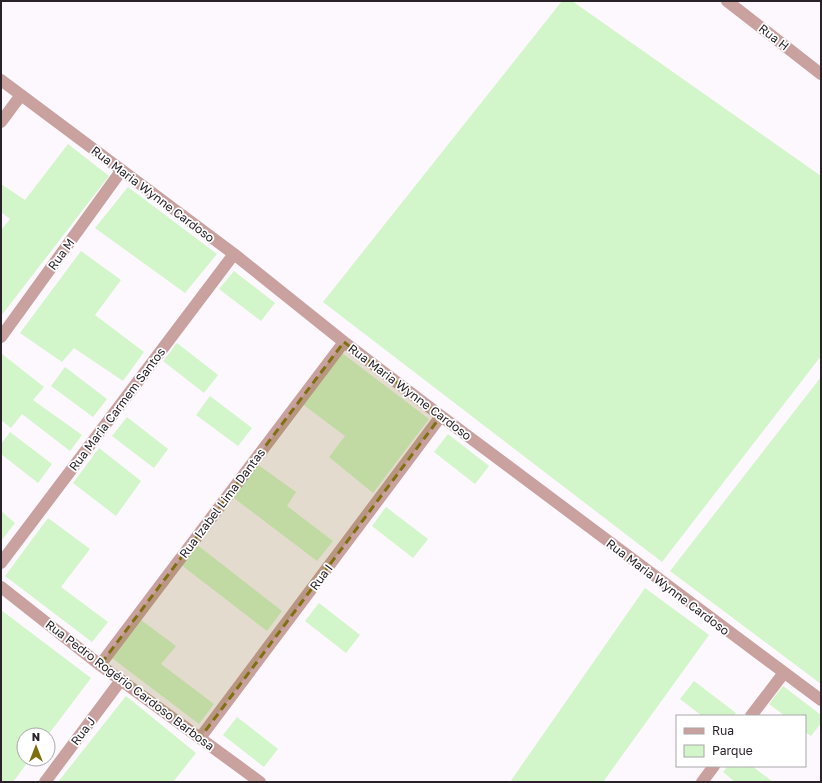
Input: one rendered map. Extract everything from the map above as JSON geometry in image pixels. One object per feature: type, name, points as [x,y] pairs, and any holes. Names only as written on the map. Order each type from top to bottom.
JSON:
[{"type":"street","name":"Rua H","points":[[727,1],[821,74]]},
{"type":"street","name":"Rua Maria Wynne Cardoso","points":[[1,80],[234,254],[344,342],[441,416],[783,674],[821,700]]},
{"type":"street","points":[[1,122],[21,95]]},
{"type":"street","name":"Rua M","points":[[1,337],[121,171]]},
{"type":"street","name":"Rua Maria Carmem Santos","points":[[1,563],[234,254]]},
{"type":"street","name":"Rua Izabel Lima Dantas","points":[[100,665],[344,342]]},
{"type":"street","name":"Rua I","points":[[200,738],[441,416]]},
{"type":"street","name":"Rua Pedro Rogério Cardoso Barbosa","points":[[1,587],[100,665],[260,782]]},
{"type":"street","points":[[752,715],[783,674]]},
{"type":"street","name":"Rua J","points":[[45,782],[122,680]]},
{"type":"street","points":[[702,782],[713,767]]},
{"type":"highlighted area","points":[[344,342],[441,416],[200,738],[100,665]]},
{"type":"green space","points":[[562,1],[572,1],[821,176],[821,356],[662,562],[323,302]]},
{"type":"green space","points":[[68,144],[109,176],[1,316],[1,230],[10,219],[1,212],[1,184],[25,200]]},
{"type":"green space","points":[[128,187],[217,254],[185,293],[95,228]]},
{"type":"green space","points":[[81,251],[121,280],[95,315],[144,352],[123,381],[74,348],[62,362],[20,333]]},
{"type":"green space","points":[[234,271],[275,303],[261,321],[219,289]]},
{"type":"green space","points":[[177,343],[218,375],[204,393],[163,361]]},
{"type":"green space","points":[[342,353],[429,419],[373,493],[329,457],[345,436],[301,403]]},
{"type":"green space","points":[[2,354],[44,387],[33,400],[82,435],[70,451],[22,414],[11,428],[1,420]]},
{"type":"green space","points":[[65,367],[107,399],[93,417],[51,386]]},
{"type":"green space","points":[[821,377],[821,684],[670,571]]},
{"type":"green space","points":[[210,396],[252,428],[238,446],[196,415]]},
{"type":"green space","points":[[127,417],[168,449],[154,468],[112,436]]},
{"type":"green space","points":[[10,432],[52,464],[38,483],[1,454],[1,444]]},
{"type":"green space","points":[[448,434],[489,466],[475,484],[434,452]]},
{"type":"green space","points":[[99,448],[141,481],[116,516],[73,483]]},
{"type":"green space","points":[[257,464],[296,492],[287,506],[333,541],[317,561],[230,495]]},
{"type":"green space","points":[[386,507],[428,539],[413,558],[372,526]]},
{"type":"green space","points":[[1,511],[15,523],[1,541]]},
{"type":"green space","points":[[48,518],[90,549],[61,587],[108,622],[92,642],[5,576]]},
{"type":"green space","points":[[196,544],[282,611],[267,631],[180,564]]},
{"type":"green space","points":[[645,588],[709,635],[603,782],[510,782]]},
{"type":"green space","points":[[319,603],[360,635],[346,653],[305,621]]},
{"type":"green space","points":[[1,610],[91,678],[54,727],[16,727],[16,767],[24,767],[13,782],[1,782]]},
{"type":"green space","points":[[141,620],[176,646],[161,664],[214,704],[199,724],[112,658]]},
{"type":"green space","points":[[694,681],[736,713],[734,715],[701,715],[680,699]]},
{"type":"green space","points":[[783,686],[821,715],[821,723],[811,736],[806,733],[806,715],[784,715],[769,704]]},
{"type":"green space","points":[[126,696],[196,753],[173,782],[58,782]]},
{"type":"green space","points":[[237,717],[278,749],[264,767],[223,735]]},
{"type":"green space","points":[[727,767],[753,767],[773,782],[735,782],[723,772]]}]
